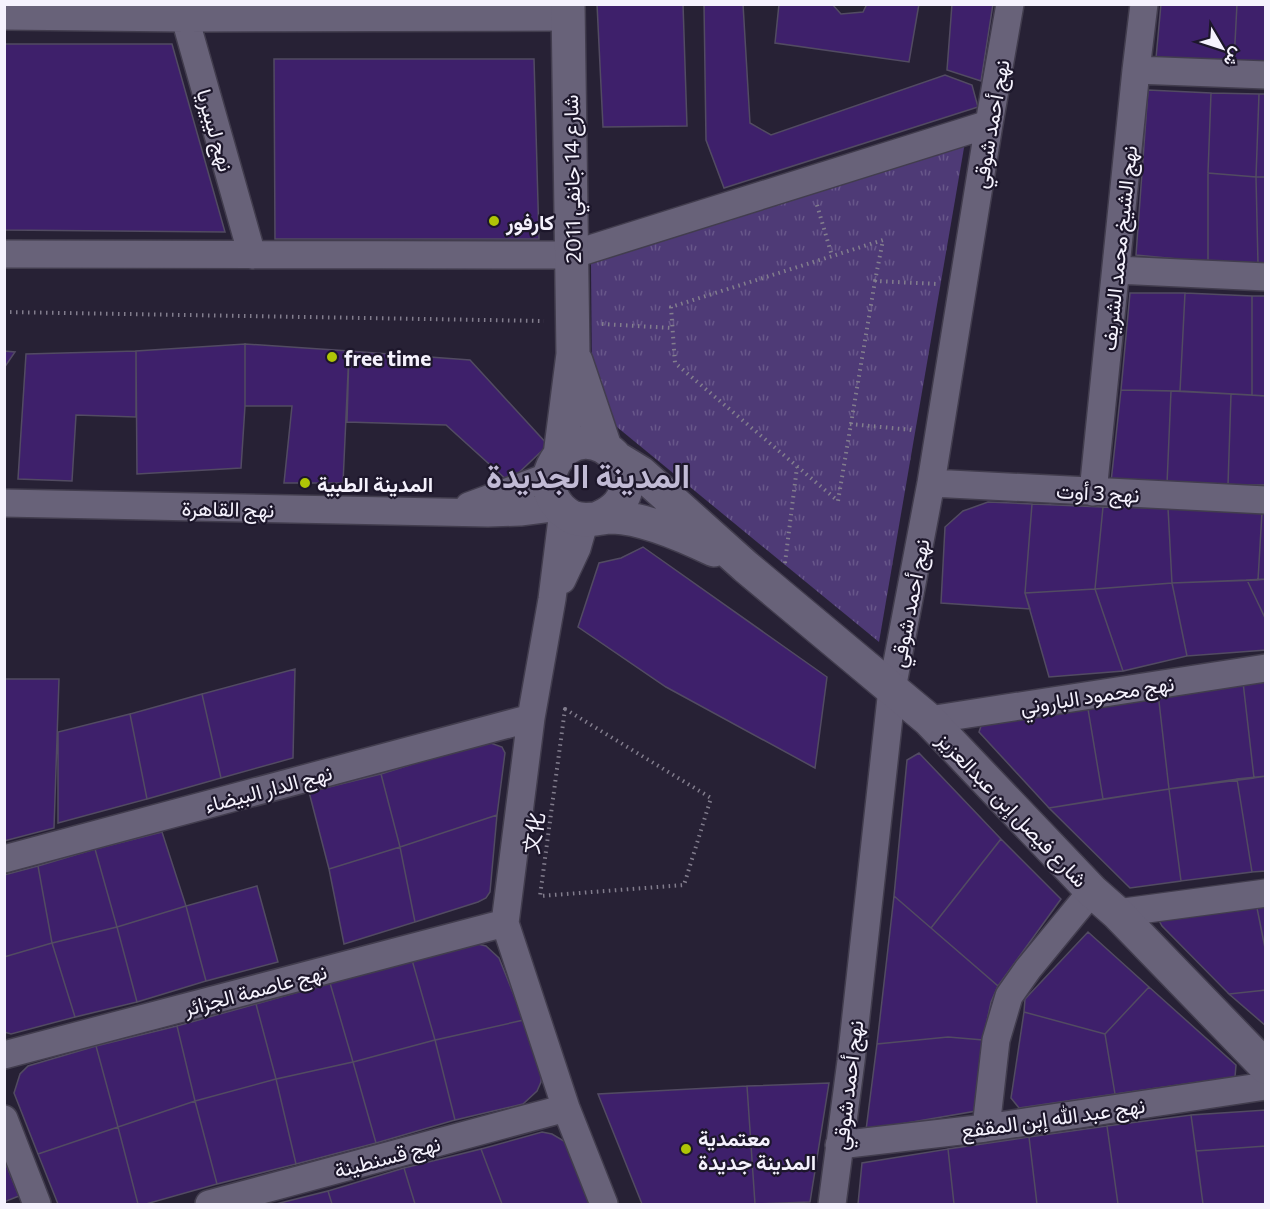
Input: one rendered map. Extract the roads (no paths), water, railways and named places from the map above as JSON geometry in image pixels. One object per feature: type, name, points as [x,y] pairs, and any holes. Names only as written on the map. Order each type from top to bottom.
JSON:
[{"type":"main road","name":"شارع 14 جانفي 2011","points":[[568,11],[573,354]]},
{"type":"main road","points":[[573,354],[612,453],[623,465],[626,480],[625,491],[615,509],[606,515],[576,514]]},
{"type":"main road","points":[[573,354],[555,466],[549,484],[552,496],[576,514],[614,517],[656,527],[697,542],[746,567]]},
{"type":"main road","points":[[555,466],[568,448],[578,444],[589,443],[612,453],[641,473],[746,567]]},
{"type":"main road","name":"شارع فيصل إبن عبدالعزيز","points":[[746,567],[929,720],[1092,891],[1266,1067]]},
{"type":"street","name":"نهج أحمد شوقي","points":[[832,1204],[851,1061],[892,689],[932,483],[1010,4]]},
{"type":"street","name":"نهج الشيخ محمد الشريف","points":[[1093,492],[1144,4]]},
{"type":"street","points":[[4,16],[182,11],[568,11]]},
{"type":"street","name":"نهج ليبيريا","points":[[182,11],[252,255]]},
{"type":"street","points":[[1136,70],[1266,75]]},
{"type":"street","points":[[4,255],[571,255],[989,124]]},
{"type":"street","points":[[1116,270],[1266,277]]},
{"type":"street","points":[[451,512],[555,466]]},
{"type":"street","name":"نهج 3 أوت","points":[[932,483],[1266,500]]},
{"type":"street","name":"نهج القاهرة","points":[[4,503],[576,514]]},
{"type":"street","points":[[576,514],[552,599],[531,718],[505,923],[566,1108],[604,1204]]},
{"type":"street","name":"نهج محمود الباروني","points":[[929,720],[1266,668]]},
{"type":"street","name":"نهج الدار البيضاء","points":[[4,859],[531,718]]},
{"type":"street","points":[[986,1128],[996,1040],[1009,996],[1028,969],[1092,891]]},
{"type":"street","points":[[1117,914],[1266,893]]},
{"type":"street","name":"نهج عاصمة الجزائر","points":[[4,1055],[505,923]]},
{"type":"street","name":"نهج عبد الله إبن المقفع","points":[[839,1145],[986,1128],[1266,1086]]},
{"type":"street","name":"نهج قسنطينة","points":[[208,1204],[566,1108]]},
{"type":"street","points":[[4,1119],[37,1204]]},
{"type":"place","name":"كارفور","points":[[494,221]]},
{"type":"place","name":"free time","points":[[332,357]]},
{"type":"place","name":"المدينة الطبية","points":[[305,483]]},
{"type":"place","name":"معتمدية المدينة جديدة","points":[[686,1149]]},
{"type":"district","name":"المدينة الجديدة","points":[[588,474]]}]
